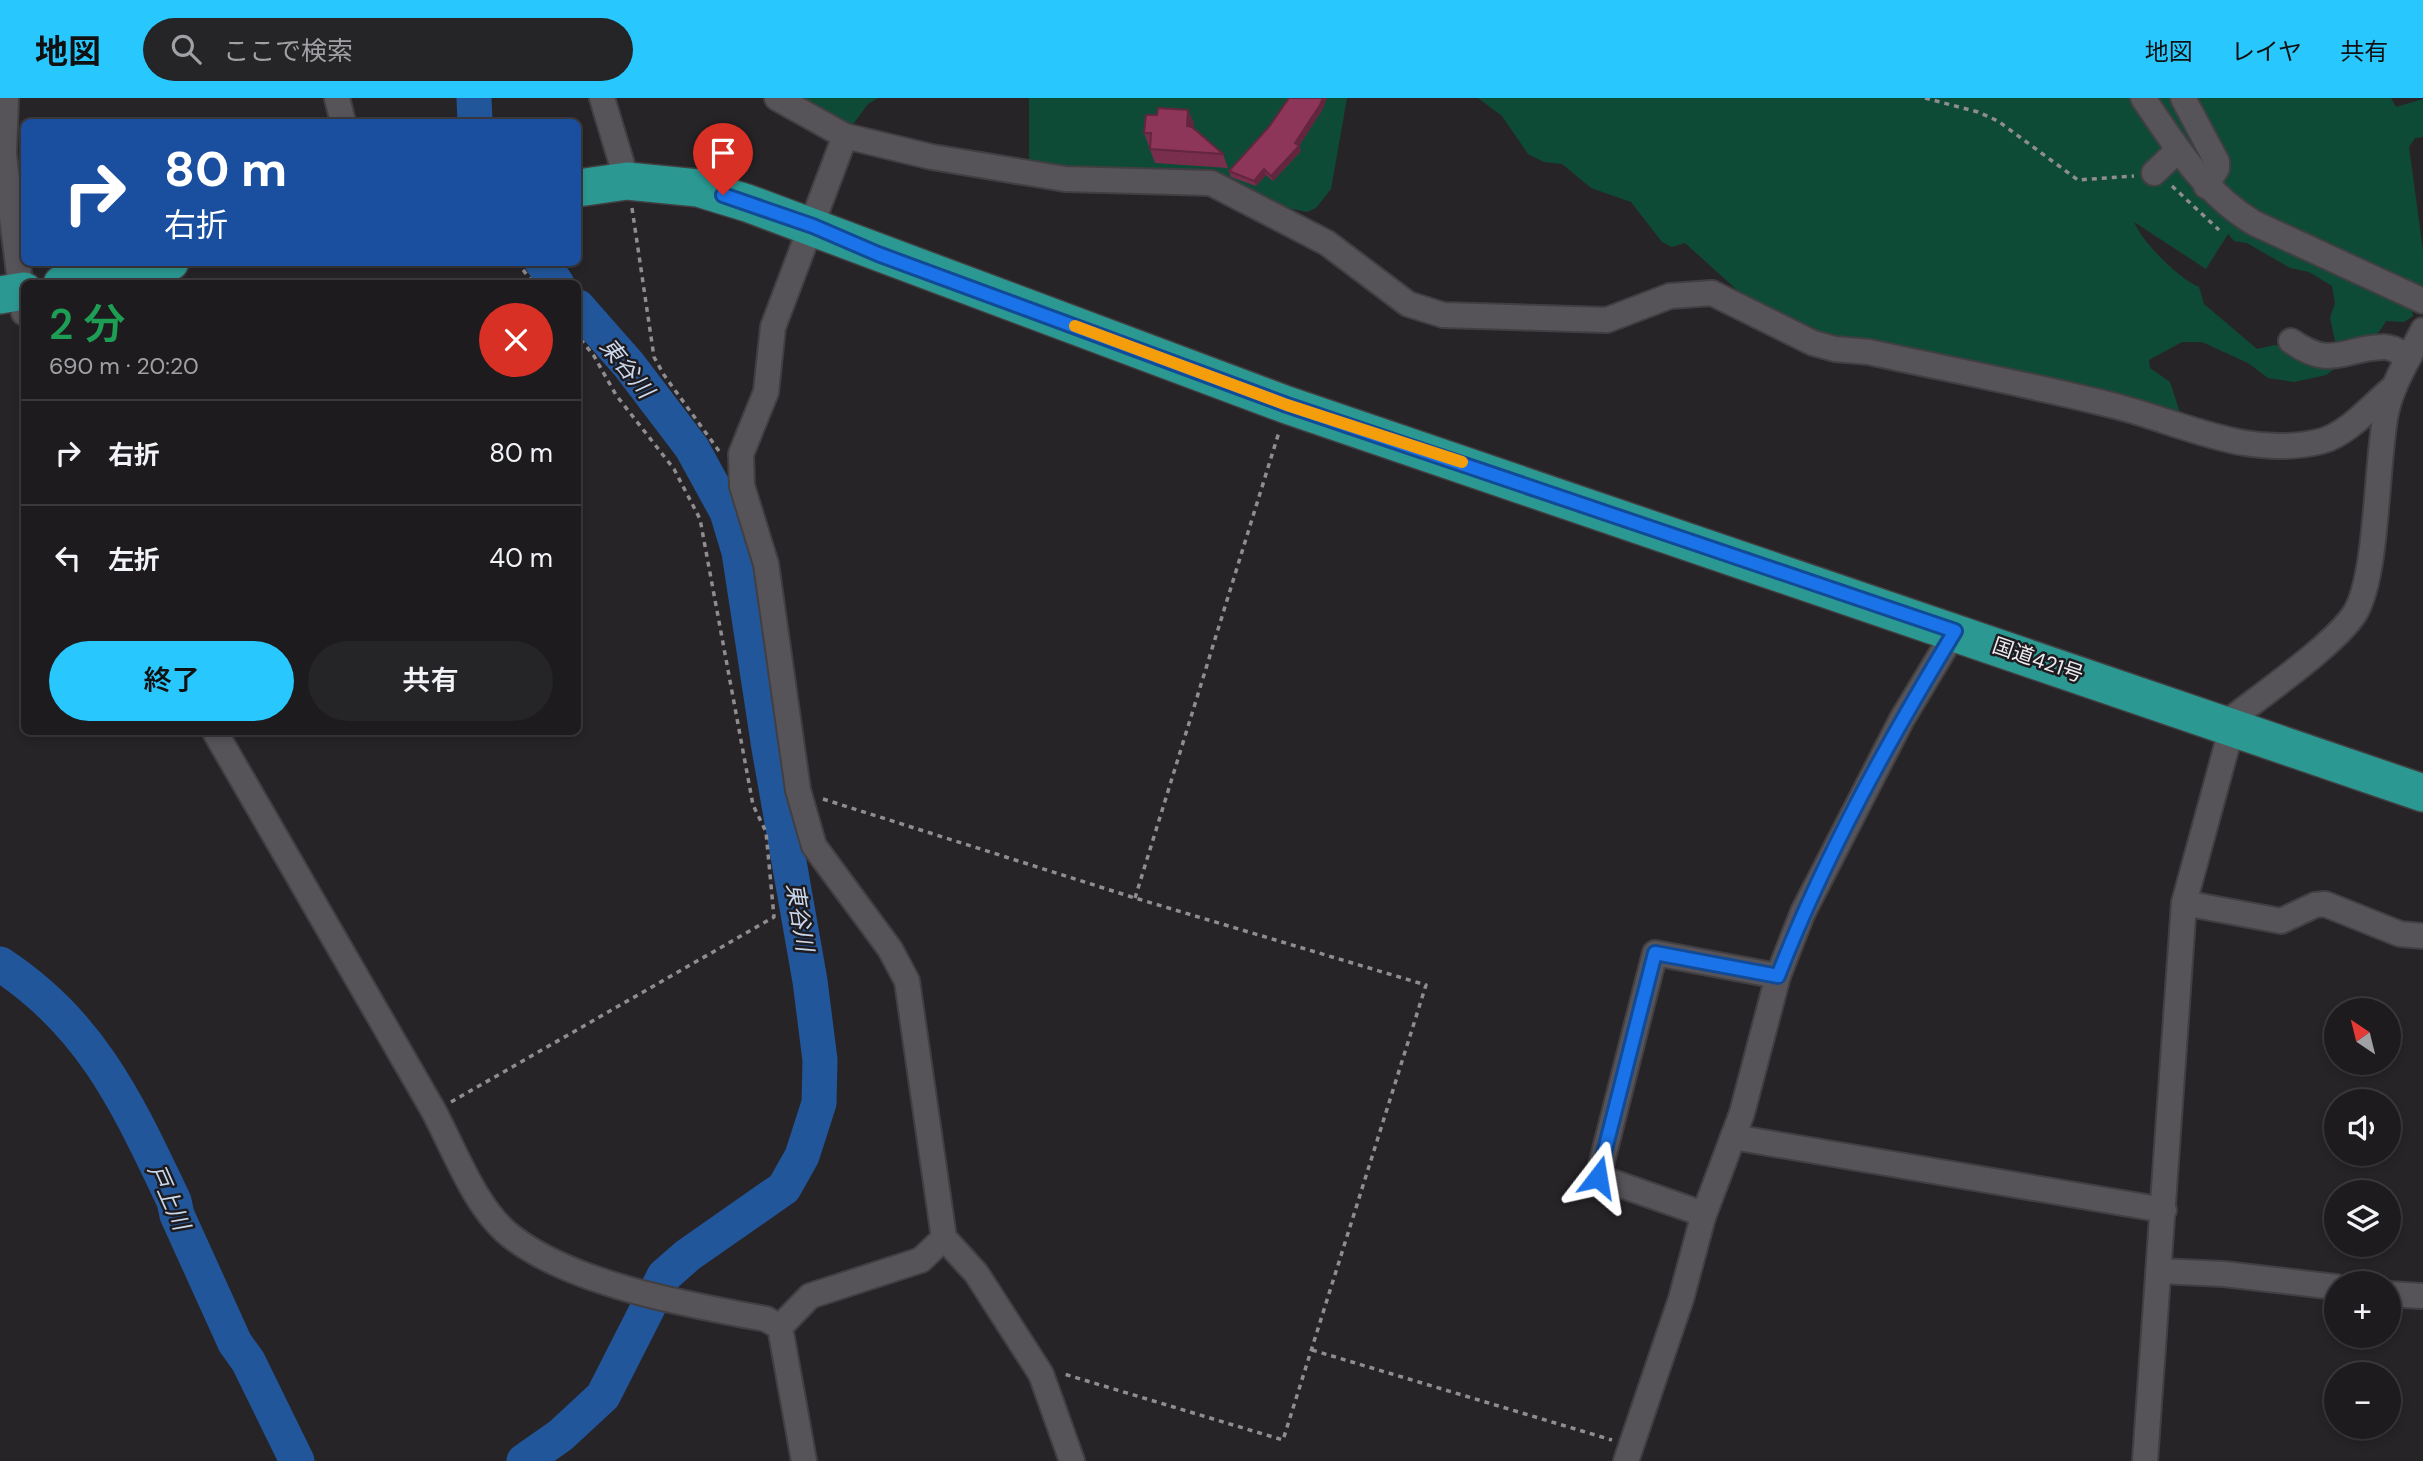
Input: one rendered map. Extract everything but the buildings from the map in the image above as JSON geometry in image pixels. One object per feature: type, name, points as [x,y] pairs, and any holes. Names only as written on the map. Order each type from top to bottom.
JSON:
[{"type":"highway","name":"国道421号","points":[[581,188],[627,181],[698,188],[813,226],[878,254],[1287,405],[2423,793]]},
{"type":"highway","points":[[82,280],[150,266]]},
{"type":"street","points":[[6,98],[4,154],[18,298]]},
{"type":"street","points":[[337,98],[342,119]]},
{"type":"street","points":[[602,98],[627,181]]},
{"type":"street","points":[[777,98],[845,136],[932,157],[1065,179],[1211,183],[1327,243],[1408,304],[1443,315],[1607,320],[1670,296],[1712,293],[1813,342],[1835,349],[1869,352],[2120,408],[2233,443],[2255,446],[2319,441],[2333,437],[2394,387]]},
{"type":"street","points":[[2143,98],[2206,186],[2230,209],[2254,223],[2423,301]]},
{"type":"street","points":[[2183,98],[2217,162],[2217,168],[2206,186]]},
{"type":"street","points":[[845,136],[773,327],[766,392],[741,454],[742,486],[766,564],[798,790],[814,846],[890,949],[907,982],[944,1238],[976,1273],[1041,1374],[1072,1461]]},
{"type":"street","points":[[2154,173],[2178,150]]},
{"type":"street","points":[[2145,1461],[2161,1271],[2184,903],[2229,726],[2326,642],[2356,611],[2363,593],[2386,411],[2394,387],[2423,330]]},
{"type":"street","points":[[2291,341],[2305,351],[2319,355],[2343,356],[2382,346],[2409,357]]},
{"type":"street","points":[[1628,1453],[1681,1299],[1703,1217],[1733,1138],[1778,976],[1803,912],[1902,719],[1955,631]]},
{"type":"street","points":[[217,735],[434,1111],[488,1213],[511,1237],[559,1265],[674,1302],[766,1320],[780,1327]]},
{"type":"street","points":[[2184,903],[2281,921],[2315,905],[2325,904],[2400,934],[2423,936]]},
{"type":"street","points":[[1703,1217],[1692,1210],[1598,1177],[1655,953],[1778,976]]},
{"type":"street","points":[[1733,1138],[2164,1210]]},
{"type":"street","points":[[780,1327],[810,1296],[921,1260],[944,1238]]},
{"type":"street","points":[[2161,1271],[2224,1274],[2324,1286]]},
{"type":"street","points":[[2401,1295],[2423,1296]]},
{"type":"street","points":[[780,1327],[804,1461]]},
{"type":"path","points":[[1925,98],[1978,112],[1998,121],[2078,180],[2154,173],[2163,177],[2219,230]]},
{"type":"path","points":[[627,181],[654,357],[742,486]]},
{"type":"path","points":[[520,266],[531,280]]},
{"type":"path","points":[[434,1111],[774,917],[766,832],[753,805],[700,519],[674,469],[616,395],[594,356],[581,340]]},
{"type":"path","points":[[1135,898],[1287,405]]},
{"type":"path","points":[[836,803],[1135,898],[1426,985],[1283,1440],[1054,1371],[1041,1374]]},
{"type":"path","points":[[1312,1350],[1628,1453]]},
{"type":"green space","points":[[787,98],[878,98],[868,104],[848,131]]},
{"type":"green space","points":[[1029,98],[1347,98],[1331,189],[1316,208],[1307,212],[1252,201],[1046,172],[1029,161]]},
{"type":"green space","points":[[1478,98],[2391,98],[2396,107],[2423,99],[2423,137],[2415,138],[2409,147],[2423,251],[2423,290],[2234,223],[2412,308],[2413,316],[2404,322],[2386,321],[2377,334],[2371,337],[2359,342],[2336,345],[2330,318],[2335,303],[2332,286],[2309,272],[2290,268],[2247,243],[2234,241],[2228,234],[2206,269],[2134,222],[2162,259],[2199,287],[2204,304],[2257,349],[2275,345],[2340,365],[2326,375],[2294,382],[2268,378],[2248,363],[2202,342],[2182,342],[2149,360],[2150,368],[2170,382],[2183,422],[1837,344],[1732,295],[1737,290],[1685,243],[1672,247],[1662,242],[1631,202],[1591,188],[1562,164],[1544,162],[1528,154],[1502,116]]},
{"type":"waterway","name":"東谷川","points":[[474,98],[475,119]]},
{"type":"waterway","name":"東谷川","points":[[545,266],[554,280]]},
{"type":"waterway","name":"東谷川","points":[[524,1461],[561,1435],[603,1396],[664,1276],[688,1255],[784,1188],[802,1156],[819,1103],[820,1060],[810,981],[769,748],[739,552],[727,512],[692,448],[629,365],[581,310]]},
{"type":"waterway","name":"戸上川","points":[[0,964],[60,1013],[105,1069],[174,1201],[177,1215],[235,1343],[248,1361],[297,1461]]},
{"type":"slow traffic","points":[[1075,326],[1287,405],[1462,462]]},
{"type":"route","points":[[723,195],[813,226],[878,254],[1287,405],[1955,631],[1902,719],[1855,808],[1803,912],[1778,976],[1655,953],[1598,1177]]}]
